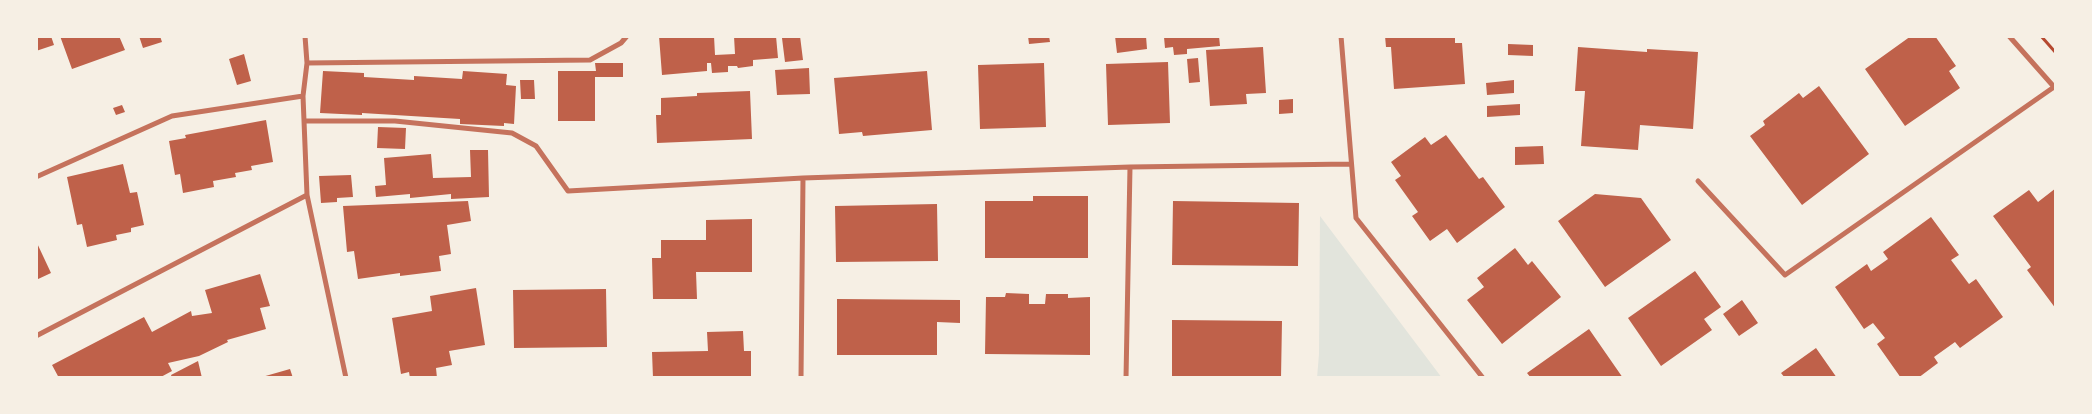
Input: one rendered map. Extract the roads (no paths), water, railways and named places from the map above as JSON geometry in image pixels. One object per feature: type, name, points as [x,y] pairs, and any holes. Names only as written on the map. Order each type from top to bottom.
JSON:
[{"type":"street","points":[[306,36],[307,63],[303,96],[306,195],[346,378]]},
{"type":"street","points":[[307,63],[590,60],[621,43],[627,36]]},
{"type":"street","points":[[1342,36],[1350,164],[1356,218],[1483,378]]},
{"type":"street","points":[[1698,181],[1785,275],[2055,88],[2009,36]]},
{"type":"street","points":[[36,177],[172,116],[303,96]]},
{"type":"street","points":[[304,121],[395,121],[512,133],[536,146],[568,191],[804,178],[1130,167],[1350,164]]},
{"type":"street","points":[[1126,378],[1130,167]]},
{"type":"street","points":[[802,378],[804,178]]},
{"type":"street","points":[[36,336],[306,195]]}]
